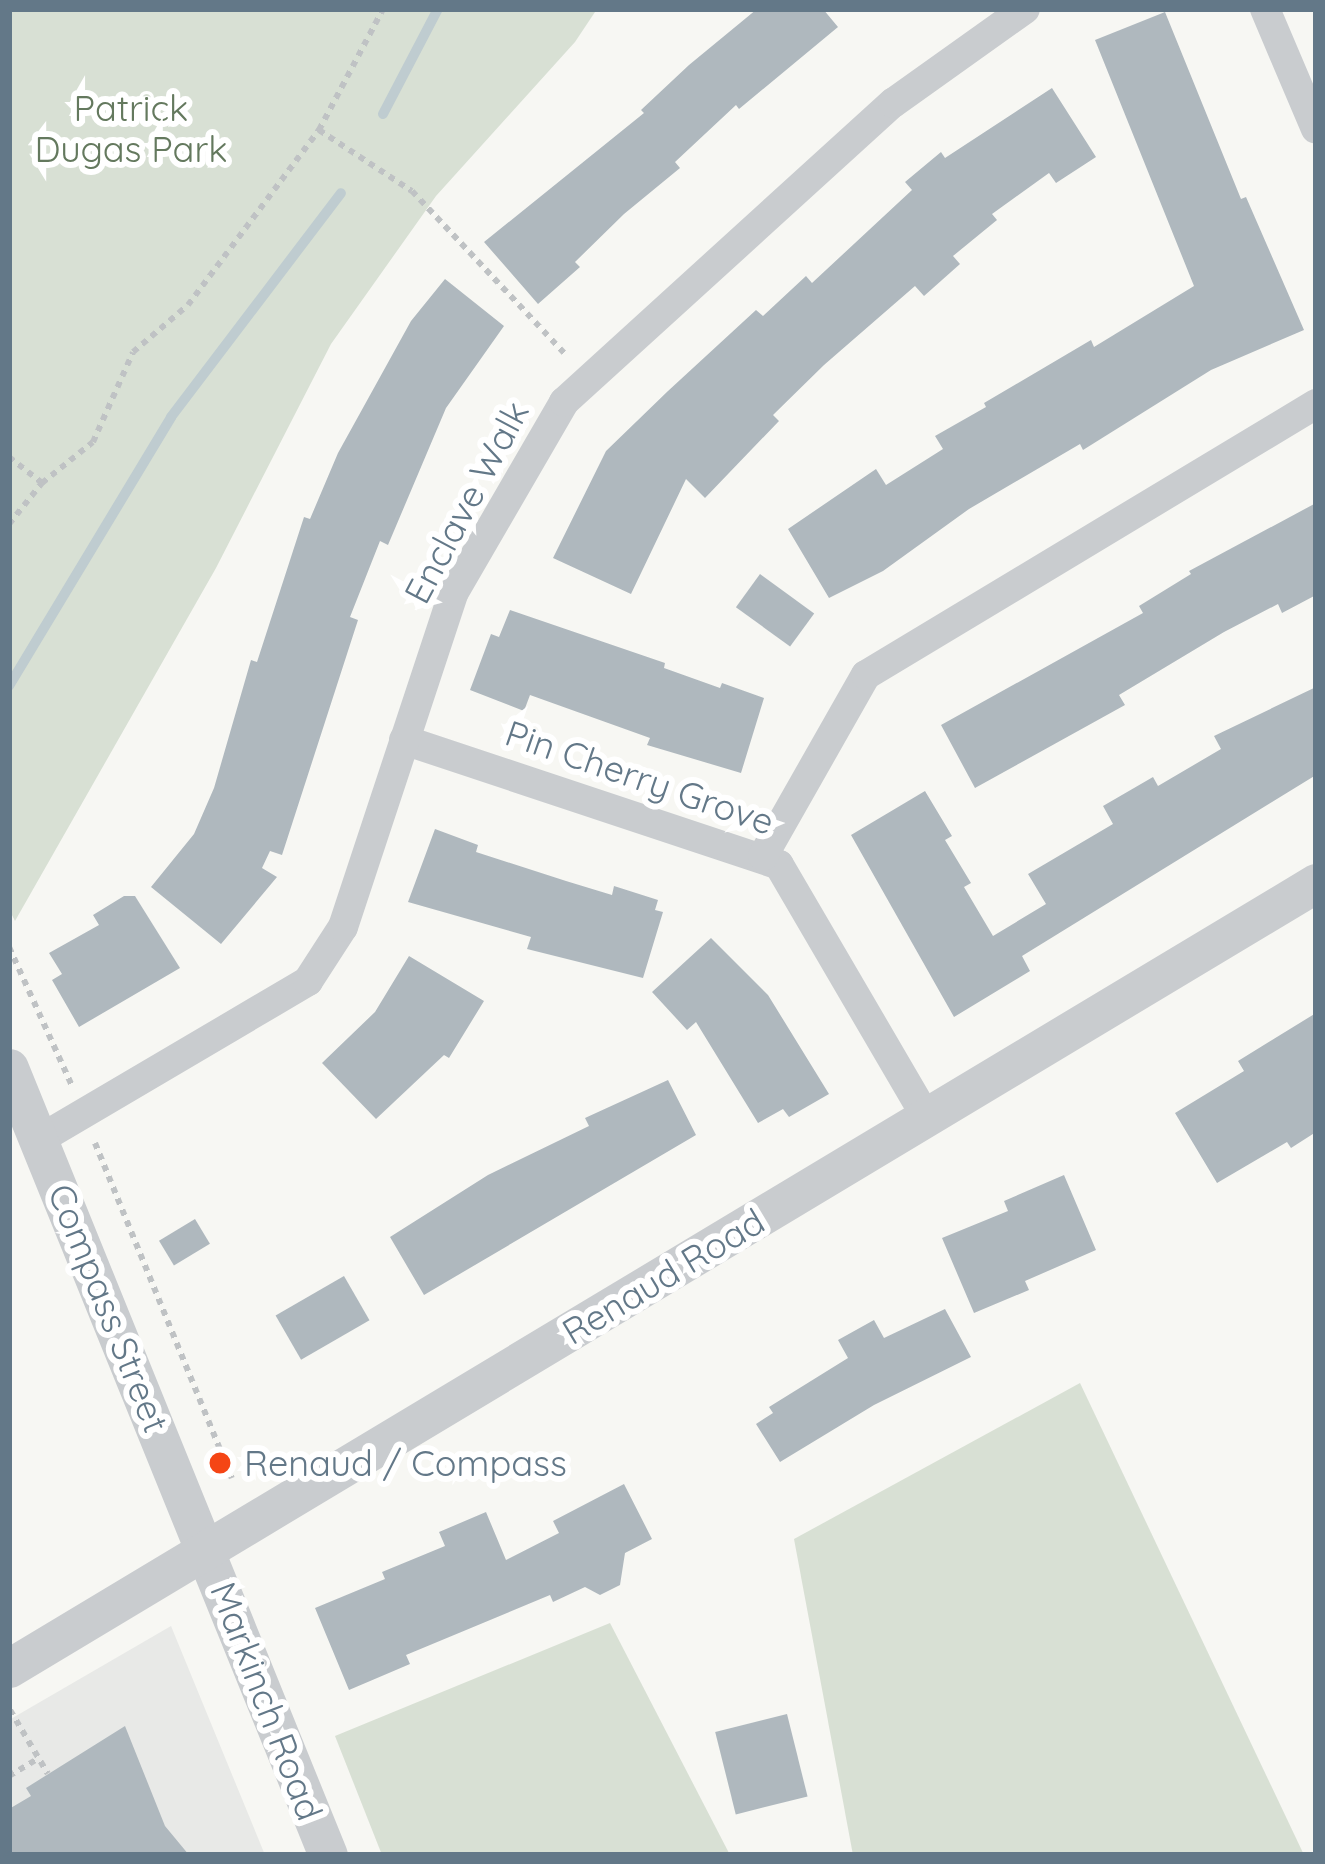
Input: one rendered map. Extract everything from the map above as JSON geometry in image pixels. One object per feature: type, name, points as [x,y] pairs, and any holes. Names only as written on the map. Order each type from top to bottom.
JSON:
[{"type":"street","name":"Enclave Walk","points":[[40,1138],[308,981],[343,927],[454,592],[564,402],[893,103],[1025,9]]},
{"type":"street","points":[[1265,9],[1316,129]]},
{"type":"street","points":[[763,856],[866,675],[1316,404]]},
{"type":"street","name":"Pin Cherry Grove","points":[[404,740],[763,856],[779,866],[927,1118]]},
{"type":"street","name":"Renaud Road","points":[[9,1668],[1316,883]]},
{"type":"street","name":"Compass Street","points":[[9,1068],[207,1548]]},
{"type":"street","name":"Markinch Road","points":[[207,1548],[328,1855]]},
{"type":"path","points":[[9,524],[42,483],[93,442],[133,352],[188,305],[319,130],[383,9]]},
{"type":"path","points":[[319,130],[412,191],[586,380]]},
{"type":"path","points":[[9,458],[42,483]]},
{"type":"path","points":[[9,947],[232,1478]]},
{"type":"path","points":[[10,1710],[48,1774]]},
{"type":"path","points":[[9,1776],[39,1758]]},
{"type":"shaded area","points":[[171,1626],[265,1855],[9,1855],[9,1720]]},
{"type":"green space","name":"Patrick Dugas Park","points":[[9,9],[597,9],[575,42],[436,196],[331,344],[216,568],[15,921],[9,909]]},
{"type":"green space","points":[[1080,1383],[1304,1855],[853,1855],[794,1539]]},
{"type":"green space","points":[[610,1623],[730,1855],[382,1855],[335,1736]]},
{"type":"building","points":[[757,9],[823,9],[838,27],[739,109],[736,105],[675,162],[680,168],[624,214],[575,262],[580,267],[538,304],[484,242],[644,113],[641,110],[689,65]]},
{"type":"building","points":[[1165,12],[1241,199],[1246,197],[1304,330],[1211,370],[1083,450],[1080,444],[969,509],[883,571],[829,598],[788,529],[876,469],[886,485],[943,449],[935,436],[986,407],[984,403],[1091,340],[1094,347],[1194,286],[1095,40]]},
{"type":"building","points":[[1052,88],[1096,157],[1056,183],[1049,173],[992,214],[997,220],[953,256],[960,264],[924,296],[915,286],[824,365],[773,415],[779,421],[705,498],[686,479],[631,594],[553,558],[606,451],[668,391],[756,310],[763,316],[806,276],[812,283],[912,190],[905,182],[941,152],[945,158]]},
{"type":"building","points":[[445,279],[504,326],[446,408],[388,545],[380,541],[350,617],[358,620],[282,855],[270,851],[262,868],[277,877],[221,944],[151,887],[194,834],[214,788],[251,660],[257,662],[304,517],[310,519],[338,453],[411,321]]},
{"type":"building","points":[[1316,503],[1316,595],[1282,613],[1278,604],[1224,632],[1119,695],[1125,705],[975,788],[941,725],[1143,613],[1139,606],[1191,574],[1189,571]]},
{"type":"building","points":[[760,574],[814,613],[790,647],[736,607]]},
{"type":"building","points":[[510,610],[665,663],[664,668],[720,688],[722,683],[764,698],[741,773],[647,745],[650,738],[530,695],[524,711],[470,690],[491,634],[499,637]]},
{"type":"building","points":[[1316,687],[1316,775],[1022,956],[1030,971],[954,1017],[851,835],[925,791],[952,836],[945,840],[971,883],[964,887],[993,936],[1046,904],[1028,874],[1113,824],[1103,806],[1153,777],[1158,786],[1221,749],[1214,736]]},
{"type":"building","points":[[435,829],[478,845],[476,852],[566,881],[612,895],[614,886],[658,900],[655,910],[663,912],[643,978],[527,949],[531,937],[408,902]]},
{"type":"building","points":[[124,896],[135,896],[180,968],[79,1027],[52,980],[62,974],[49,953],[99,925],[93,915]]},
{"type":"building","points":[[711,938],[768,995],[829,1094],[789,1117],[783,1109],[758,1123],[696,1022],[687,1030],[652,992]]},
{"type":"building","points":[[409,956],[484,1001],[449,1058],[444,1055],[376,1119],[322,1063],[375,1012]]},
{"type":"building","points":[[1316,1013],[1316,1132],[1291,1148],[1287,1142],[1217,1183],[1175,1113],[1244,1071],[1238,1061]]},
{"type":"building","points":[[668,1080],[696,1135],[424,1295],[390,1237],[488,1175],[589,1126],[585,1118]]},
{"type":"building","points":[[1064,1175],[1096,1250],[1025,1281],[1029,1290],[974,1313],[942,1238],[1008,1211],[1004,1201]]},
{"type":"building","points":[[195,1219],[210,1244],[174,1265],[159,1241]]},
{"type":"building","points":[[344,1276],[370,1320],[301,1360],[276,1316]]},
{"type":"building","points":[[945,1309],[971,1357],[874,1405],[780,1462],[756,1424],[773,1413],[769,1407],[848,1358],[838,1340],[874,1320],[884,1338]]},
{"type":"building","points":[[624,1484],[652,1539],[625,1553],[620,1585],[600,1595],[585,1587],[553,1602],[550,1595],[406,1655],[410,1664],[349,1690],[315,1608],[385,1579],[382,1572],[445,1546],[439,1532],[486,1512],[506,1560],[559,1533],[553,1521]]},
{"type":"building","points":[[787,1714],[808,1796],[736,1814],[715,1732]]},
{"type":"building","points":[[125,1726],[165,1826],[189,1855],[9,1855],[9,1809],[31,1796],[26,1788]]},
{"type":"waterway","points":[[383,114],[438,9]]},
{"type":"waterway","points":[[9,686],[171,417],[341,193]]},
{"type":"place","name":"Renaud / Compass","points":[[220,1463]]}]
